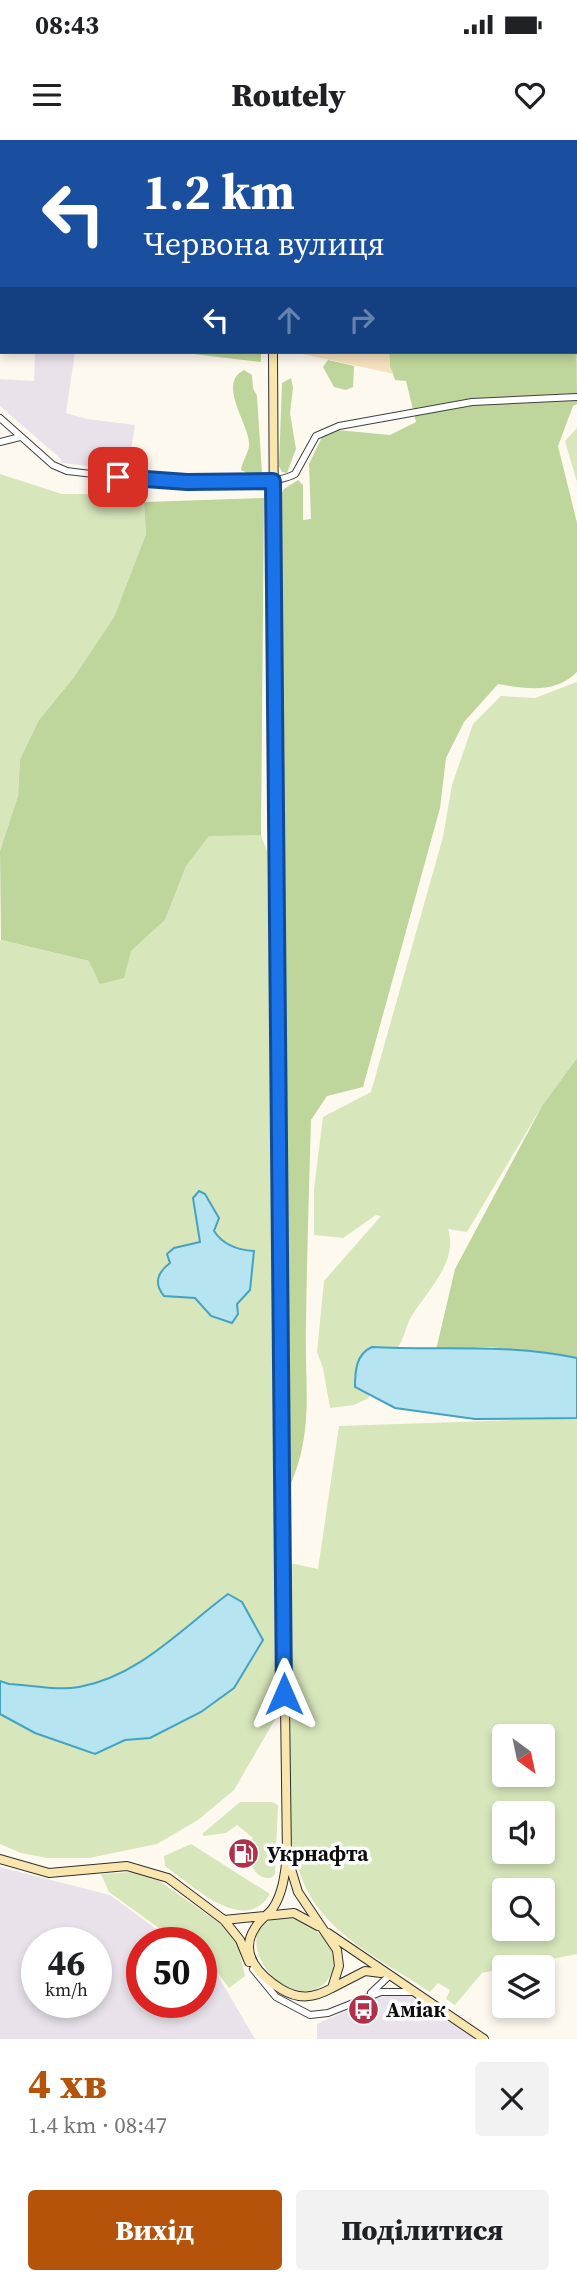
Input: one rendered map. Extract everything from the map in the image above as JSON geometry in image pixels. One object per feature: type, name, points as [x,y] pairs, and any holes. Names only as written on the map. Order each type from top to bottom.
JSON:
[{"type":"main road","points":[[256,1971],[249,1945],[251,1934],[279,1895],[287,1856],[273,354]]},
{"type":"main road","points":[[287,1856],[298,1892],[337,1950],[339,1958],[332,1988]]},
{"type":"main road","points":[[0,1859],[49,1873],[127,1866],[168,1878],[224,1920],[240,1940],[256,1971],[281,1989],[300,1997],[317,1996],[365,1971],[390,1975]]},
{"type":"main road","points":[[224,1920],[294,1913],[485,2039]]},
{"type":"street","points":[[0,418],[20,437],[67,471],[187,482],[273,481],[295,474],[316,436],[339,426],[472,402],[577,397]]},
{"type":"street","points":[[0,442],[20,437]]},
{"type":"street","points":[[256,1971],[276,1997],[310,2015],[328,2014],[369,1994],[390,1975]]},
{"type":"street","points":[[369,1994],[415,1992]]},
{"type":"shaded area","points":[[35,354],[75,354],[66,413],[87,419],[135,425],[128,470],[61,463],[61,459],[0,406],[0,379],[34,381]]},
{"type":"shaded area","points":[[0,1867],[110,1895],[154,1927],[126,1927],[126,2018],[217,2018],[217,1974],[255,2039],[0,2039]]},
{"type":"shaded area","points":[[395,1994],[410,1996],[476,2039],[317,2039],[317,2024],[372,1999]]},
{"type":"green space","points":[[194,354],[261,354],[261,362]]},
{"type":"green space","points":[[389,354],[577,354],[577,404],[573,406],[558,446],[577,523],[577,672],[550,687],[530,688],[498,684],[464,722],[446,758],[440,808],[363,1087],[327,1096],[311,1120],[306,1425],[298,1465],[290,1486],[280,496],[284,489],[298,480],[303,485],[303,520],[311,519],[309,464],[322,437],[337,430],[390,435],[416,422],[406,381],[395,380]]},
{"type":"green space","points":[[328,360],[354,366],[353,387],[346,390],[334,387],[323,367]]},
{"type":"green space","points":[[244,370],[252,375],[257,396],[262,473],[253,476],[241,470],[249,443],[233,394],[236,376]]},
{"type":"green space","points":[[291,378],[293,388],[290,413],[296,449],[287,473],[282,472],[279,466],[282,383]]},
{"type":"green space","points":[[577,428],[577,482],[565,441]]},
{"type":"green space","points":[[0,474],[62,494],[104,494],[144,502],[146,534],[114,617],[74,677],[39,720],[20,759],[18,796],[0,851]]},
{"type":"green space","points":[[264,498],[261,835],[209,836],[186,866],[165,920],[131,951],[124,978],[100,984],[89,961],[1,940],[0,851],[18,796],[20,759],[39,720],[74,677],[114,617],[146,534],[144,502]]},
{"type":"green space","points":[[577,682],[577,1058],[542,1106],[467,1232],[448,1229],[449,1253],[440,1275],[411,1317],[398,1347],[368,1370],[369,1398],[354,1405],[330,1408],[323,1368],[317,1352],[324,1281],[381,1216],[376,1215],[343,1238],[314,1235],[314,1189],[323,1117],[371,1092],[443,837],[452,785],[473,724],[501,696],[535,698]]},
{"type":"green space","points":[[232,833],[261,835],[267,851],[278,1324],[277,1716],[234,1790],[198,1820],[157,1844],[89,1858],[47,1858],[21,1853],[0,1844],[0,940],[89,961],[131,951],[165,920],[186,866],[209,836]]},
{"type":"green space","points":[[577,1058],[577,1358],[491,1347],[436,1350],[455,1269],[542,1106]]},
{"type":"green space","points":[[577,1418],[577,1954],[555,1958],[555,1955],[492,1955],[492,1971],[482,1973],[455,2005],[446,1999],[450,1990],[438,1983],[430,1992],[368,1953],[327,1919],[316,1905],[296,1860],[288,1809],[288,1782],[290,1563],[318,1569],[339,1426]]},
{"type":"green space","points":[[240,1802],[272,1802],[278,1805],[275,1874],[271,1878],[261,1876],[251,1865],[257,1862],[246,1847],[253,1838],[237,1825],[226,1833],[202,1834]]},
{"type":"green space","points":[[191,1844],[270,1894],[259,1906],[246,1910],[232,1909],[203,1894],[165,1866],[164,1856]]},
{"type":"green space","points":[[134,1872],[158,1880],[232,1932],[237,1940],[245,1976],[229,1988],[217,1972],[217,1927],[157,1927],[109,1892],[101,1874]]},
{"type":"green space","points":[[288,1917],[314,1929],[332,1951],[332,1972],[325,1983],[316,1989],[299,1991],[284,1985],[270,1974],[261,1960],[256,1945],[259,1931],[269,1921]]},
{"type":"sand","points":[[302,354],[389,354],[390,367],[394,374]]},
{"type":"water","points":[[199,1191],[205,1194],[219,1218],[214,1231],[218,1236],[231,1246],[254,1251],[250,1290],[237,1304],[238,1314],[232,1323],[211,1316],[195,1298],[164,1296],[159,1287],[158,1278],[170,1263],[167,1254],[174,1248],[200,1242],[193,1198]]},
{"type":"water","points":[[372,1347],[500,1349],[577,1358],[577,1418],[475,1419],[395,1408],[355,1387],[356,1369],[360,1359]]},
{"type":"water","points":[[228,1594],[242,1602],[263,1640],[234,1688],[201,1712],[150,1738],[125,1740],[95,1754],[35,1733],[0,1714],[0,1681],[62,1688],[101,1681],[121,1673],[158,1650]]},
{"type":"place","name":"Укрнафта","points":[[244,1853]]},
{"type":"place","name":"Аміак","points":[[363,2009]]},
{"type":"route","points":[[118,477],[223,483],[273,481],[284,1694]]}]
